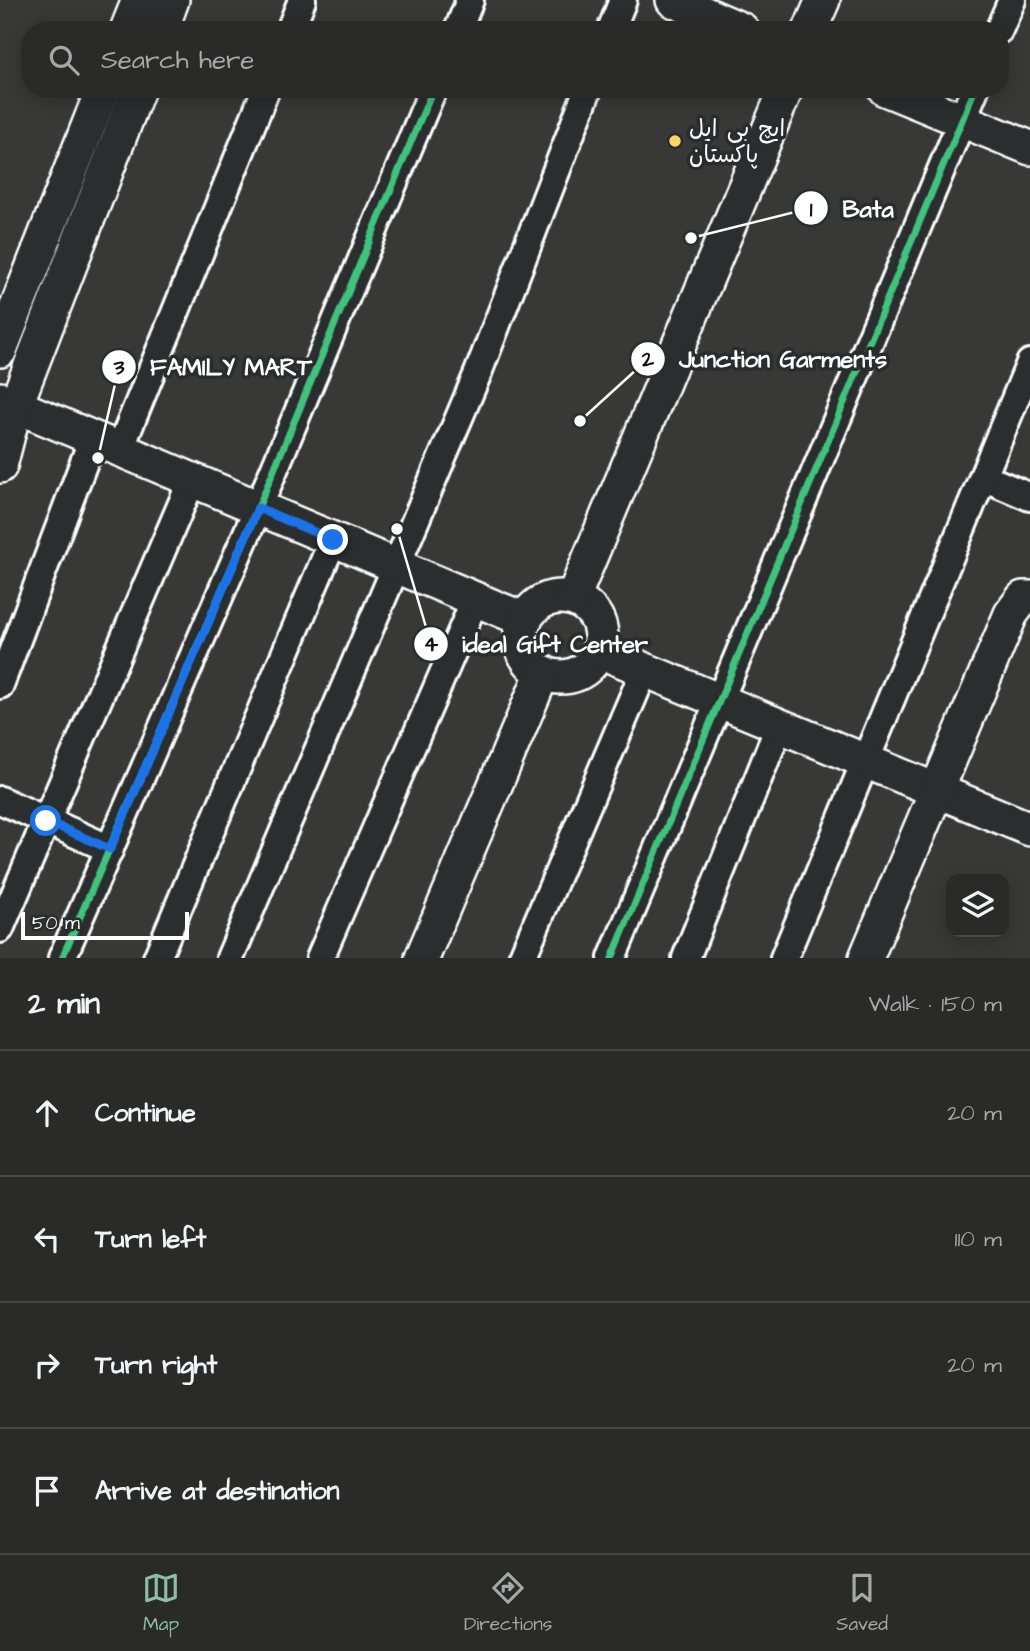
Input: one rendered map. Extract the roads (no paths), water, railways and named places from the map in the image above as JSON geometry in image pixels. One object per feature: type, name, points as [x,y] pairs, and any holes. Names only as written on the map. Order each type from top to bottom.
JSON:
[{"type":"street","points":[[131,21],[139,0]]},
{"type":"street","points":[[164,21],[172,0]]},
{"type":"street","points":[[294,21],[302,0]]},
{"type":"street","points":[[461,21],[470,0]]},
{"type":"street","points":[[615,21],[623,0]]},
{"type":"street","points":[[673,0],[721,21]]},
{"type":"street","points":[[814,21],[823,0]]},
{"type":"street","points":[[1003,21],[1012,0]]},
{"type":"street","points":[[0,351],[99,98]]},
{"type":"street","points":[[0,466],[8,403],[134,98]]},
{"type":"street","points":[[0,685],[262,98]]},
{"type":"street","points":[[62,958],[258,508],[429,98]]},
{"type":"street","points":[[230,958],[478,373],[585,98]]},
{"type":"street","points":[[573,598],[782,98]]},
{"type":"street","points":[[907,98],[1030,148]]},
{"type":"street","points":[[612,958],[971,98]]},
{"type":"street","points":[[784,958],[1030,363]]},
{"type":"street","points":[[8,403],[525,620]]},
{"type":"street","points":[[983,477],[1030,497]]},
{"type":"street","points":[[0,929],[192,480]]},
{"type":"street","points":[[157,958],[333,540]]},
{"type":"street","points":[[573,598],[594,613],[600,624],[599,651],[582,671],[555,676],[543,672],[524,652],[522,639],[525,620],[536,606],[547,599],[573,598]]},
{"type":"street","points":[[866,958],[1011,614],[1023,598],[1030,598]]},
{"type":"street","points":[[320,958],[475,600]]},
{"type":"street","points":[[599,651],[1030,829]]},
{"type":"street","points":[[522,958],[645,669]]},
{"type":"street","points":[[422,958],[543,672]]},
{"type":"street","points":[[686,958],[780,724]]},
{"type":"street","points":[[0,800],[110,849]]},
{"type":"place","name":"ایچ بی ایل پاکستان","points":[[675,141]]},
{"type":"place","name":"Bata","points":[[691,238]]},
{"type":"place","name":"Junction Garments","points":[[580,421]]},
{"type":"place","name":"FAMILY MART","points":[[98,458]]},
{"type":"place","name":"ideal Gift Center","points":[[397,529]]}]
